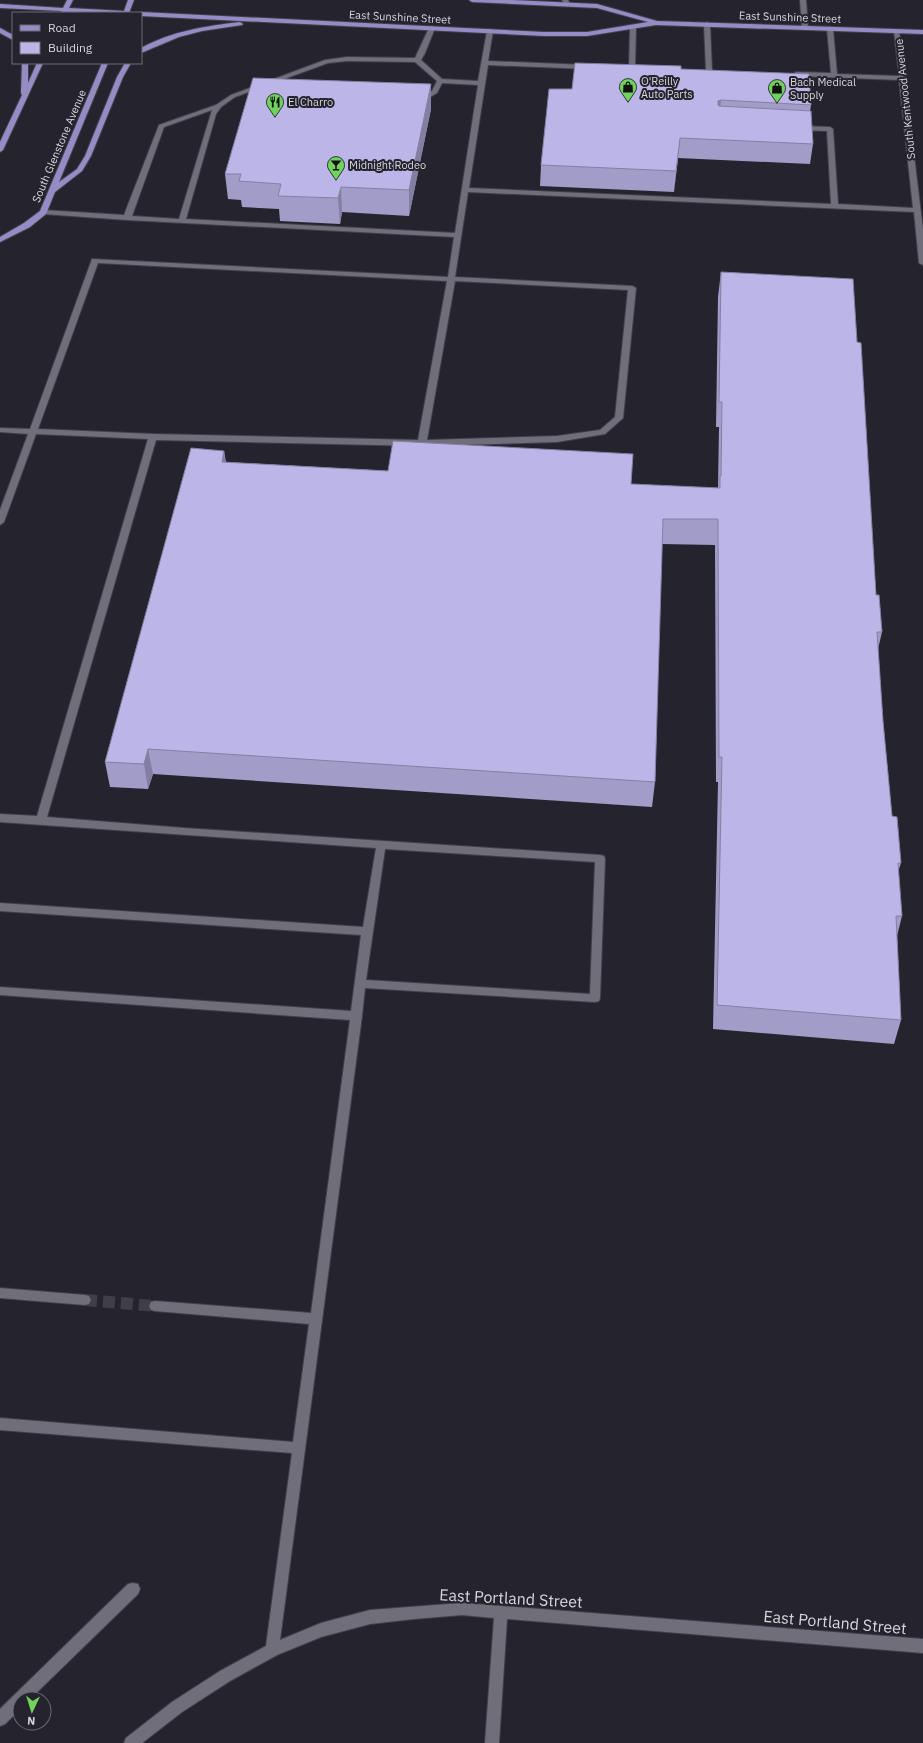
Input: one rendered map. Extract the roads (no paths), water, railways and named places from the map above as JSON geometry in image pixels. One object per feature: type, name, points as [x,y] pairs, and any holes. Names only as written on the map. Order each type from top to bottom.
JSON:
[{"type":"main road","points":[[0,6],[65,12],[70,0]]},
{"type":"main road","points":[[126,12],[131,0]]},
{"type":"main road","name":"East Sunshine Street","points":[[472,0],[566,2],[597,6],[625,12],[656,22]]},
{"type":"main road","points":[[547,0],[566,2]]},
{"type":"main road","name":"East Sunshine Street","points":[[142,14],[490,31],[587,34],[656,22],[923,32]]},
{"type":"main road","points":[[142,51],[166,39],[196,30],[268,20]]},
{"type":"main road","points":[[0,30],[12,37]]},
{"type":"main road","points":[[24,97],[25,64]]},
{"type":"main road","points":[[0,150],[40,64]]},
{"type":"main road","name":"South Glenstone Avenue","points":[[0,240],[27,225],[43,212],[105,64]]},
{"type":"main road","points":[[53,190],[80,170],[88,156],[120,77],[127,64]]},
{"type":"street","points":[[803,0],[805,28]]},
{"type":"street","points":[[707,24],[709,71]]},
{"type":"street","points":[[632,68],[634,27]]},
{"type":"street","points":[[417,60],[422,53],[432,28]]},
{"type":"street","points":[[830,29],[834,75]]},
{"type":"street","points":[[422,443],[432,395],[459,235],[490,31]]},
{"type":"street","name":"South Kentwood Avenue","points":[[897,31],[923,263]]},
{"type":"street","points":[[127,218],[161,126],[218,106],[233,96],[261,85],[327,61],[347,59],[417,60],[440,81],[481,83]]},
{"type":"street","points":[[484,63],[593,67]]},
{"type":"street","points":[[624,68],[640,68]]},
{"type":"street","points":[[701,71],[716,71]]},
{"type":"street","points":[[787,74],[902,78]]},
{"type":"street","points":[[416,103],[435,92],[440,81]]},
{"type":"street","points":[[261,85],[274,89]]},
{"type":"street","points":[[182,221],[213,114],[218,106]]},
{"type":"street","points":[[790,127],[830,129],[835,207]]},
{"type":"street","points":[[466,190],[917,210]]},
{"type":"street","points":[[43,212],[127,218],[459,235]]},
{"type":"street","points":[[0,430],[32,432],[153,437],[422,443],[557,439],[602,432],[619,418],[632,288],[95,261],[32,432],[0,522]]},
{"type":"street","points":[[40,820],[153,437]]},
{"type":"street","points":[[0,818],[184,832],[600,859],[595,998],[361,984]]},
{"type":"street","points":[[272,1650],[356,1016],[381,845]]},
{"type":"street","points":[[0,907],[368,931]]},
{"type":"street","points":[[0,991],[356,1016]]},
{"type":"street","points":[[0,1293],[85,1300]]},
{"type":"street","points":[[155,1306],[316,1319]]},
{"type":"street","points":[[0,1424],[299,1448]]},
{"type":"street","points":[[28,1691],[133,1589]]},
{"type":"street","name":"East Portland Street","points":[[131,1743],[183,1703],[225,1676],[272,1650],[321,1630],[370,1617],[414,1612],[462,1610],[923,1646]]},
{"type":"street","points":[[492,1743],[501,1613]]},
{"type":"street","points":[[0,1719],[12,1707]]},
{"type":"tunnel","points":[[85,1300],[155,1306]]},
{"type":"place","name":"O'Reilly Auto Parts","points":[[628,102]]},
{"type":"place","name":"Bach Medical Supply","points":[[777,103]]},
{"type":"place","name":"El Charro","points":[[275,117]]},
{"type":"place","name":"Midnight Rodeo","points":[[336,180]]}]
